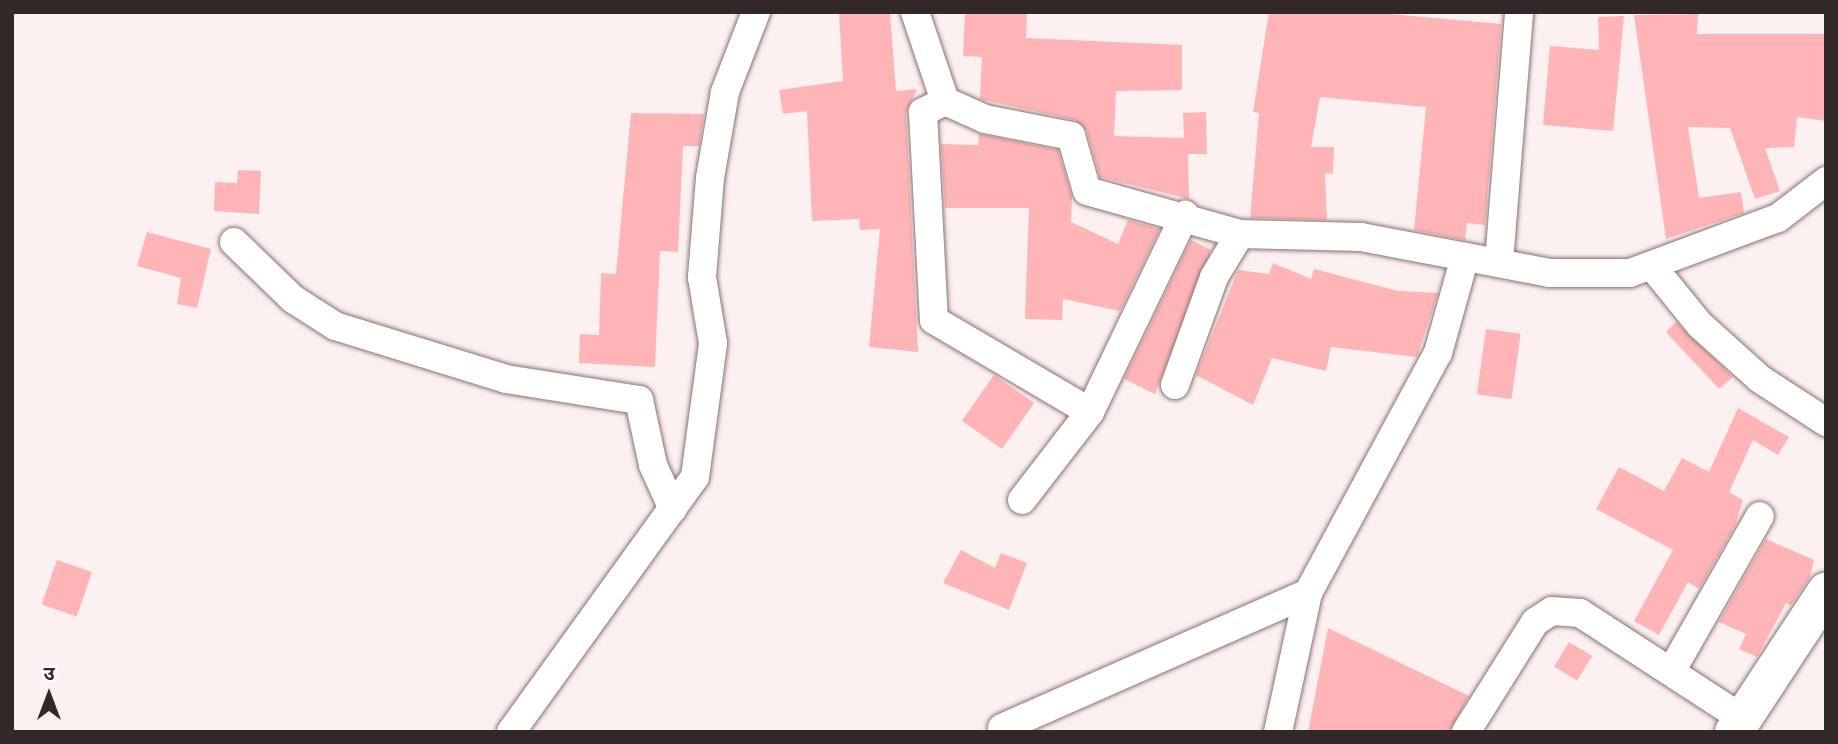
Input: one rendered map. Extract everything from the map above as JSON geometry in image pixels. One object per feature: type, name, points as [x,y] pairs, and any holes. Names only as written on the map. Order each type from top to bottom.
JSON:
[{"type":"main road","points":[[1738,725],[1826,592]]},
{"type":"street","points":[[512,732],[695,477],[706,418],[713,343],[702,276],[710,178],[725,92],[756,12]]},
{"type":"street","points":[[915,12],[945,101],[985,119],[1071,136],[1087,191],[1185,215],[1240,234],[1361,237],[1549,273],[1630,273],[1778,218],[1826,181]]},
{"type":"street","points":[[1499,262],[1519,12]]},
{"type":"street","points":[[945,101],[923,112],[934,320],[1090,412]]},
{"type":"street","points":[[1023,500],[1090,412],[1185,215]]},
{"type":"street","points":[[1175,385],[1214,277],[1240,234]]},
{"type":"street","points":[[234,242],[293,299],[335,326],[506,379],[639,400],[653,465],[673,509]]},
{"type":"street","points":[[1278,732],[1308,593],[1438,353],[1465,257]]},
{"type":"street","points":[[1652,266],[1700,325],[1759,379],[1826,422]]},
{"type":"street","points":[[1672,670],[1760,516]]},
{"type":"street","points":[[1002,729],[1308,593]]},
{"type":"street","points":[[1466,732],[1535,622],[1552,611],[1580,614],[1672,670],[1738,725]]},
{"type":"building","points":[[839,12],[890,12],[896,91],[917,89],[906,113],[918,352],[869,347],[880,229],[860,230],[859,219],[812,221],[807,111],[783,114],[779,90],[843,81]]},
{"type":"building","points":[[965,12],[1027,12],[1026,38],[1182,45],[1182,90],[1116,91],[1114,136],[1184,138],[1183,113],[1206,112],[1207,154],[1188,154],[1189,199],[1100,177],[1087,131],[1075,120],[980,99],[982,57],[963,56]]},
{"type":"building","points":[[1269,12],[1369,12],[1501,24],[1485,225],[1467,223],[1465,240],[1414,230],[1426,107],[1320,97],[1311,147],[1334,147],[1333,174],[1325,173],[1327,220],[1250,218],[1259,113],[1253,112]]},
{"type":"building","points":[[1698,14],[1697,34],[1826,34],[1826,121],[1797,117],[1794,147],[1765,148],[1780,191],[1755,199],[1730,128],[1688,127],[1699,198],[1741,192],[1744,213],[1666,239],[1634,15]]},
{"type":"building","points":[[1624,16],[1613,131],[1543,125],[1550,46],[1599,50],[1598,17]]},
{"type":"building","points":[[631,113],[704,114],[699,146],[683,146],[678,252],[660,251],[655,367],[579,363],[580,334],[599,335],[601,273],[616,274]]},
{"type":"building","points":[[979,134],[1058,150],[1072,197],[1071,222],[1118,244],[1128,220],[1160,229],[1120,311],[1063,299],[1062,320],[1025,319],[1029,208],[945,208],[941,144],[978,145]]},
{"type":"building","points":[[238,170],[261,171],[259,214],[214,211],[215,182],[237,183]]},
{"type":"building","points":[[147,232],[211,249],[197,308],[177,304],[181,278],[137,266]]},
{"type":"building","points":[[1191,240],[1211,250],[1155,394],[1124,379]]},
{"type":"building","points":[[1273,263],[1311,279],[1314,269],[1398,291],[1438,293],[1417,357],[1331,347],[1326,371],[1272,358],[1253,405],[1196,375],[1238,270],[1269,274]]},
{"type":"building","points":[[1676,322],[1733,377],[1719,389],[1666,332]]},
{"type":"building","points":[[1486,329],[1521,334],[1511,399],[1477,394]]},
{"type":"building","points":[[994,375],[1034,403],[1002,449],[962,421]]},
{"type":"building","points":[[1738,408],[1789,437],[1778,455],[1753,440],[1729,492],[1743,500],[1735,526],[1699,589],[1688,582],[1659,635],[1634,621],[1673,550],[1596,509],[1619,467],[1664,491],[1682,458],[1709,472]]},
{"type":"building","points":[[1766,539],[1814,560],[1810,577],[1791,605],[1786,603],[1757,657],[1739,649],[1746,634],[1719,622]]},
{"type":"building","points":[[961,550],[995,568],[1001,553],[1027,563],[1009,610],[943,583]]},
{"type":"building","points":[[57,560],[92,572],[77,616],[42,604]]},
{"type":"building","points":[[1328,628],[1469,696],[1449,732],[1308,732]]},
{"type":"building","points":[[1569,642],[1592,656],[1577,681],[1554,667]]}]
